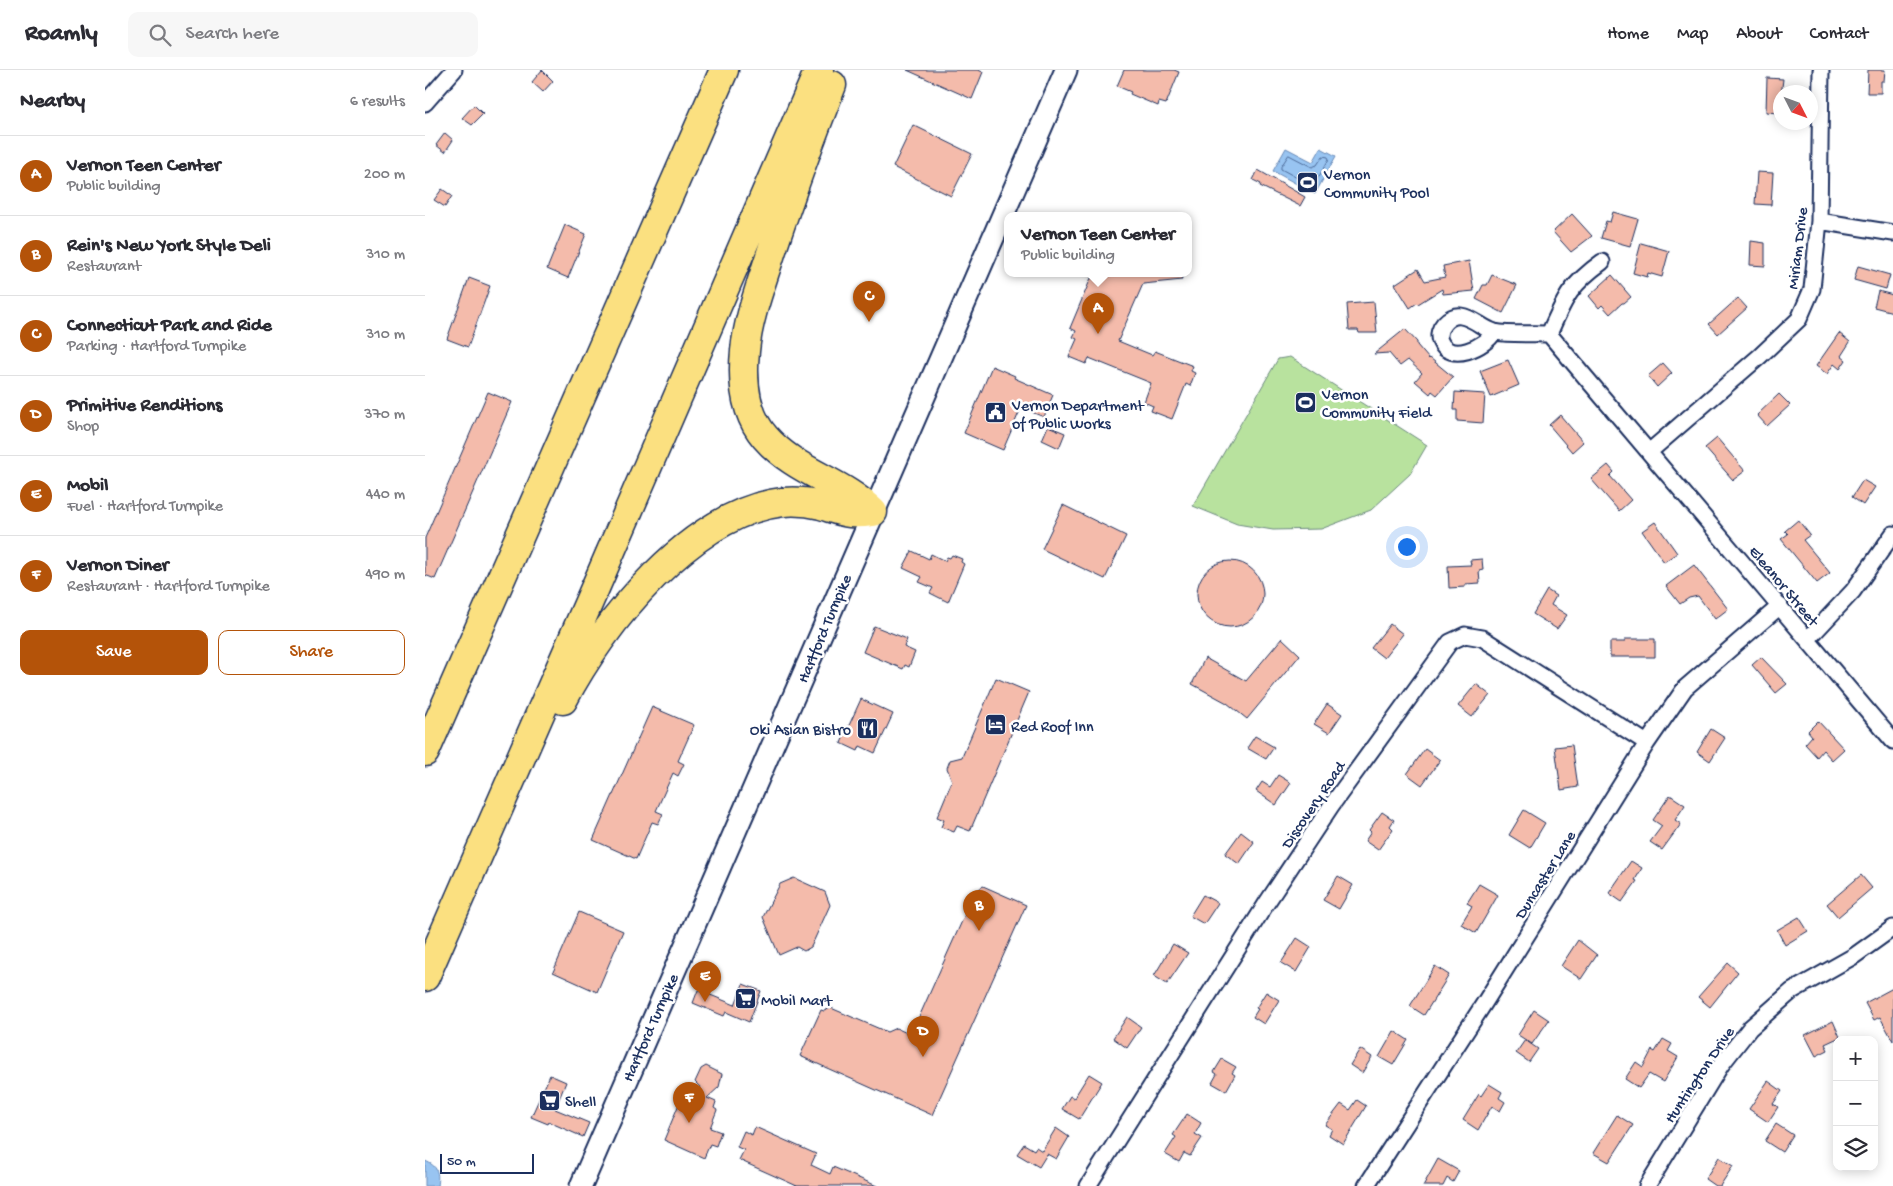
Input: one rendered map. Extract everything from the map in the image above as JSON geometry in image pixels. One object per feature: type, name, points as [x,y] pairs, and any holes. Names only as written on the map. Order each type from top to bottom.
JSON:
[{"type":"highway","points":[[425,752],[723,70]]},
{"type":"highway","points":[[425,977],[819,70]]},
{"type":"highway","points":[[838,70],[802,163],[753,312],[745,351],[745,385],[747,402],[752,417],[770,443],[803,467],[852,494],[873,512]]},
{"type":"highway","points":[[513,776],[543,740],[567,692],[600,640],[651,579],[689,545],[726,521],[781,502],[808,502],[850,513],[873,512]]},
{"type":"main road","name":"Hartford Turnpike","points":[[581,1186],[1066,70]]},
{"type":"street","points":[[425,102],[454,70]]},
{"type":"street","name":"Miriam Drive","points":[[1649,452],[1760,356],[1799,319],[1812,289],[1819,221],[1821,70]]},
{"type":"street","points":[[1819,221],[1893,232]]},
{"type":"street","points":[[1494,332],[1549,334],[1568,294],[1584,275],[1603,262]]},
{"type":"street","name":"Eleanor Street","points":[[1549,334],[1893,741]]},
{"type":"street","points":[[1807,639],[1853,591],[1893,534]]},
{"type":"street","name":"Duncaster Lane","points":[[1367,1186],[1647,743],[1685,688],[1780,606]]},
{"type":"street","name":"Discovery Road","points":[[1089,1186],[1331,806],[1450,642],[1465,634],[1482,638],[1647,743]]},
{"type":"street","name":"Huntington Drive","points":[[1647,1186],[1721,1065],[1750,1028],[1792,991],[1855,956],[1893,928]]},
{"type":"green space","name":"Vernon Community Field","points":[[1290,357],[1427,445],[1410,474],[1371,510],[1321,529],[1273,530],[1237,524],[1193,506],[1278,359]]},
{"type":"water","name":"Vernon Community Pool","points":[[1286,148],[1313,162],[1321,148],[1336,156],[1315,194],[1273,171]]},
{"type":"water","points":[[425,1161],[433,1165],[437,1170],[437,1186],[425,1186]]},
{"type":"building","points":[[542,70],[553,81],[543,92],[532,82]]},
{"type":"building","points":[[907,70],[978,70],[983,72],[972,99]]},
{"type":"building","points":[[1124,70],[1174,70],[1179,72],[1166,104],[1159,102],[1158,106],[1117,86]]},
{"type":"building","points":[[1868,70],[1885,70],[1884,81],[1881,81],[1881,93],[1867,93]]},
{"type":"building","points":[[1767,78],[1783,79],[1782,85],[1773,85],[1773,113],[1766,112]]},
{"type":"building","points":[[474,105],[483,114],[472,125],[462,118]]},
{"type":"building","points":[[913,125],[972,154],[951,196],[893,167]]},
{"type":"building","points":[[445,133],[453,140],[445,152],[436,145]]},
{"type":"building","points":[[1258,170],[1305,197],[1300,206],[1260,186],[1261,184],[1253,180]]},
{"type":"building","points":[[1757,172],[1773,173],[1771,205],[1755,204]]},
{"type":"building","points":[[442,189],[452,196],[445,207],[434,200]]},
{"type":"building","points":[[1613,212],[1638,219],[1630,246],[1601,238],[1606,221],[1610,222]]},
{"type":"building","points":[[1572,214],[1592,236],[1571,252],[1553,232]]},
{"type":"building","points":[[565,225],[586,234],[568,278],[547,269]]},
{"type":"building","points":[[1751,241],[1765,243],[1765,266],[1750,265]]},
{"type":"building","points":[[1641,243],[1669,251],[1662,277],[1648,273],[1647,277],[1633,273]]},
{"type":"building","points":[[1469,261],[1474,291],[1443,294],[1442,289],[1410,308],[1395,284],[1418,269],[1425,281],[1445,277],[1443,266]]},
{"type":"building","points":[[1858,266],[1890,275],[1886,289],[1854,280]]},
{"type":"building","points":[[1492,275],[1517,285],[1503,313],[1476,299],[1483,285],[1487,285]]},
{"type":"building","points":[[1612,275],[1631,297],[1610,314],[1602,305],[1599,308],[1589,296]]},
{"type":"building","points":[[1098,277],[1182,277],[1182,280],[1143,284],[1118,341],[1152,355],[1155,351],[1193,366],[1191,371],[1195,373],[1190,386],[1186,384],[1172,419],[1151,411],[1153,406],[1144,402],[1151,383],[1089,358],[1086,364],[1069,357],[1077,339],[1073,337],[1076,331],[1070,328],[1091,278],[1097,280]]},
{"type":"building","points":[[469,278],[490,286],[468,347],[447,339]]},
{"type":"building","points":[[1878,291],[1893,295],[1893,312],[1874,307]]},
{"type":"building","points":[[1738,298],[1747,308],[1718,334],[1709,324]]},
{"type":"building","points":[[1374,302],[1377,333],[1359,333],[1358,330],[1349,330],[1347,304]]},
{"type":"building","points":[[1405,329],[1429,359],[1453,377],[1437,395],[1432,391],[1430,394],[1415,381],[1422,373],[1408,360],[1400,366],[1389,353],[1374,354]]},
{"type":"building","points":[[1839,333],[1850,342],[1841,356],[1846,360],[1840,369],[1834,364],[1827,374],[1816,366]]},
{"type":"building","points":[[1508,360],[1519,385],[1491,397],[1480,371]]},
{"type":"building","points":[[1663,363],[1672,373],[1657,387],[1648,376]]},
{"type":"building","name":"Vernon Department of Public Works","points":[[992,366],[1053,395],[1044,417],[1021,408],[1003,450],[964,433]]},
{"type":"building","points":[[488,392],[512,402],[435,579],[425,575],[425,538]]},
{"type":"building","points":[[1455,392],[1485,394],[1483,423],[1457,421],[1457,410],[1454,410]]},
{"type":"building","points":[[1779,394],[1790,405],[1767,426],[1757,415]]},
{"type":"building","points":[[1560,415],[1583,442],[1572,452],[1549,425]]},
{"type":"building","points":[[1048,426],[1065,433],[1059,448],[1042,440]]},
{"type":"building","points":[[1717,438],[1745,471],[1733,480],[1705,448]]},
{"type":"building","points":[[1608,465],[1614,472],[1610,476],[1631,500],[1619,511],[1591,479]]},
{"type":"building","points":[[1863,480],[1875,487],[1863,505],[1852,497]]},
{"type":"building","points":[[1063,505],[1126,536],[1105,579],[1042,549]]},
{"type":"building","points":[[1798,520],[1810,535],[1803,540],[1830,573],[1817,583],[1781,539],[1788,534],[1785,531]]},
{"type":"building","points":[[1655,522],[1677,553],[1664,562],[1642,531]]},
{"type":"building","points":[[912,551],[929,559],[931,554],[945,561],[947,557],[950,558],[952,555],[962,559],[961,562],[964,564],[948,602],[930,593],[933,588],[919,582],[922,577],[903,568]]},
{"type":"building","points":[[1482,559],[1483,570],[1479,571],[1480,583],[1465,584],[1465,587],[1449,588],[1448,566],[1471,565],[1470,560]]},
{"type":"building","points":[[1230,561],[1242,564],[1253,571],[1260,582],[1263,594],[1260,606],[1253,617],[1242,624],[1230,627],[1218,624],[1207,617],[1200,606],[1197,594],[1200,582],[1207,571],[1218,564]]},
{"type":"building","points":[[1694,565],[1728,609],[1715,619],[1698,596],[1689,598],[1680,604],[1666,586]]},
{"type":"building","points":[[1547,590],[1556,596],[1551,605],[1567,615],[1557,629],[1533,614]]},
{"type":"building","points":[[1390,624],[1403,634],[1384,658],[1371,648]]},
{"type":"building","points":[[874,626],[907,639],[904,647],[915,652],[909,667],[905,665],[903,669],[863,652]]},
{"type":"building","points":[[1282,638],[1300,655],[1247,719],[1227,703],[1192,684],[1205,658],[1246,681]]},
{"type":"building","points":[[1625,639],[1655,639],[1655,657],[1610,657],[1610,642],[1625,642]]},
{"type":"building","points":[[1761,657],[1787,684],[1776,693],[1752,665]]},
{"type":"building","name":"Red Roof Inn","points":[[996,678],[1029,692],[970,831],[957,826],[954,832],[941,827],[944,820],[937,817],[952,781],[947,768],[950,760],[962,757]]},
{"type":"building","points":[[1476,684],[1490,695],[1472,717],[1458,706]]},
{"type":"building","name":"Oki Asian Bistro","points":[[861,699],[893,714],[875,753],[860,746],[858,751],[841,743]]},
{"type":"building","points":[[1327,704],[1342,714],[1329,733],[1314,724]]},
{"type":"building","points":[[652,707],[694,725],[678,761],[684,764],[678,776],[673,773],[656,811],[663,814],[658,824],[652,822],[636,859],[593,840]]},
{"type":"building","points":[[1818,721],[1844,749],[1832,760],[1823,750],[1817,757],[1805,744],[1812,736],[1808,731]]},
{"type":"building","points":[[1711,729],[1725,738],[1710,761],[1697,752]]},
{"type":"building","points":[[1255,736],[1274,747],[1266,759],[1247,748]]},
{"type":"building","points":[[1572,745],[1578,787],[1561,790],[1555,747]]},
{"type":"building","points":[[1425,749],[1440,760],[1422,785],[1407,774]]},
{"type":"building","points":[[1278,775],[1291,783],[1276,805],[1256,791],[1262,782],[1270,787]]},
{"type":"building","points":[[1670,795],[1685,805],[1675,820],[1681,824],[1662,850],[1650,842],[1662,826],[1653,820]]},
{"type":"building","points":[[1524,810],[1545,823],[1530,848],[1509,835]]},
{"type":"building","points":[[1382,812],[1394,820],[1390,826],[1393,829],[1378,850],[1365,841],[1371,832],[1369,830]]},
{"type":"building","points":[[1241,832],[1254,842],[1239,864],[1225,854]]},
{"type":"building","points":[[1631,861],[1642,868],[1635,880],[1637,881],[1622,902],[1609,893]]},
{"type":"building","points":[[1861,875],[1872,888],[1838,917],[1827,904]]},
{"type":"building","points":[[1338,876],[1353,885],[1339,909],[1323,900]]},
{"type":"building","points":[[794,878],[825,892],[830,905],[811,947],[804,951],[797,947],[779,955],[763,917],[780,884]]},
{"type":"building","points":[[1479,884],[1498,895],[1476,933],[1461,924],[1472,906],[1467,903]]},
{"type":"building","points":[[983,886],[1026,905],[932,1115],[800,1056],[821,1010],[824,1011],[831,1008],[887,1032],[896,1028],[911,1035],[975,892]]},
{"type":"building","points":[[1203,895],[1218,903],[1204,924],[1190,916]]},
{"type":"building","points":[[579,912],[623,931],[597,992],[553,972]]},
{"type":"building","points":[[1799,917],[1808,931],[1785,945],[1777,930]]},
{"type":"building","points":[[1297,938],[1311,947],[1296,972],[1281,963]]},
{"type":"building","points":[[1578,940],[1597,955],[1581,979],[1561,966]]},
{"type":"building","points":[[1173,944],[1188,953],[1167,984],[1154,976]]},
{"type":"building","points":[[1728,963],[1738,972],[1710,1007],[1698,997]]},
{"type":"building","points":[[1435,966],[1449,975],[1424,1015],[1410,1006]]},
{"type":"building","points":[[743,984],[761,991],[749,1022],[726,1012],[724,1016],[693,1003],[698,990],[735,1005]]},
{"type":"building","points":[[1893,988],[1893,1041],[1880,1017],[1874,1020],[1865,1003]]},
{"type":"building","points":[[1266,992],[1279,1000],[1264,1024],[1253,1017]]},
{"type":"building","points":[[1534,1010],[1549,1020],[1532,1044],[1518,1035]]},
{"type":"building","points":[[1127,1017],[1141,1027],[1127,1048],[1113,1038]]},
{"type":"building","points":[[1833,1021],[1840,1036],[1833,1036],[1833,1040],[1825,1044],[1828,1050],[1816,1056],[1805,1035]]},
{"type":"building","points":[[1394,1031],[1408,1040],[1393,1065],[1379,1057]]},
{"type":"building","points":[[1663,1039],[1672,1044],[1668,1051],[1678,1057],[1663,1082],[1649,1074],[1639,1088],[1625,1079],[1636,1062],[1643,1067],[1652,1050],[1655,1052]]},
{"type":"building","points":[[1525,1040],[1538,1049],[1529,1062],[1516,1053]]},
{"type":"building","points":[[1360,1049],[1372,1057],[1362,1073],[1350,1065]]},
{"type":"building","points":[[1222,1059],[1236,1067],[1232,1073],[1235,1075],[1226,1091],[1212,1083],[1217,1074],[1214,1072]]},
{"type":"building","points":[[706,1066],[722,1074],[719,1087],[707,1098],[716,1102],[714,1108],[717,1110],[710,1128],[721,1132],[716,1146],[710,1144],[704,1158],[664,1140],[681,1099],[693,1104],[700,1087],[695,1082],[701,1069]]},
{"type":"building","points":[[1089,1074],[1102,1082],[1079,1119],[1062,1109],[1070,1096],[1074,1098]]},
{"type":"building","points":[[550,1075],[566,1082],[555,1109],[589,1123],[583,1137],[549,1122],[548,1124],[531,1117]]},
{"type":"building","points":[[1768,1081],[1782,1091],[1773,1104],[1778,1107],[1768,1122],[1749,1109]]},
{"type":"building","points":[[1489,1084],[1502,1092],[1499,1098],[1505,1102],[1500,1111],[1492,1106],[1478,1130],[1463,1120],[1479,1094],[1481,1096]]},
{"type":"building","points":[[1357,1100],[1366,1106],[1343,1144],[1329,1135],[1332,1129],[1325,1125],[1341,1104],[1350,1110]]},
{"type":"building","points":[[1187,1114],[1201,1123],[1195,1134],[1202,1138],[1190,1156],[1184,1153],[1179,1162],[1165,1154],[1176,1137],[1173,1135]]},
{"type":"building","points":[[1617,1115],[1633,1125],[1609,1162],[1593,1153]]},
{"type":"building","points":[[1776,1124],[1793,1135],[1782,1152],[1765,1141]]},
{"type":"building","points":[[755,1127],[816,1154],[811,1165],[830,1174],[833,1167],[877,1186],[797,1186],[739,1160],[744,1150],[737,1147],[744,1131],[752,1135]]},
{"type":"building","points":[[1056,1128],[1069,1137],[1056,1159],[1047,1154],[1039,1167],[1017,1154],[1024,1144],[1034,1150],[1036,1147],[1042,1151]]},
{"type":"building","points":[[1719,1157],[1733,1166],[1720,1186],[1715,1186],[1705,1179]]},
{"type":"building","points":[[1438,1159],[1459,1171],[1453,1182],[1447,1178],[1443,1186],[1423,1186]]},
{"type":"place","name":"Vernon Community Pool","points":[[1308,182]]},
{"type":"place","name":"Connecticut Park and Ride","points":[[869,322]]},
{"type":"place","name":"Vernon Teen Center","points":[[1098,334]]},
{"type":"place","name":"Vernon Community Field","points":[[1306,402]]},
{"type":"place","name":"Vernon Department of Public Works","points":[[996,413]]},
{"type":"place","name":"Red Roof Inn","points":[[995,725]]},
{"type":"place","name":"Oki Asian Bistro","points":[[867,728]]},
{"type":"place","name":"Rein's New York Style Deli","points":[[979,931]]},
{"type":"place","name":"Mobil Mart","points":[[745,999]]},
{"type":"place","name":"Mobil","points":[[705,1002]]},
{"type":"place","name":"Primitive Renditions","points":[[923,1057]]},
{"type":"place","name":"Shell","points":[[549,1100]]},
{"type":"place","name":"Vernon Diner","points":[[689,1123]]}]
